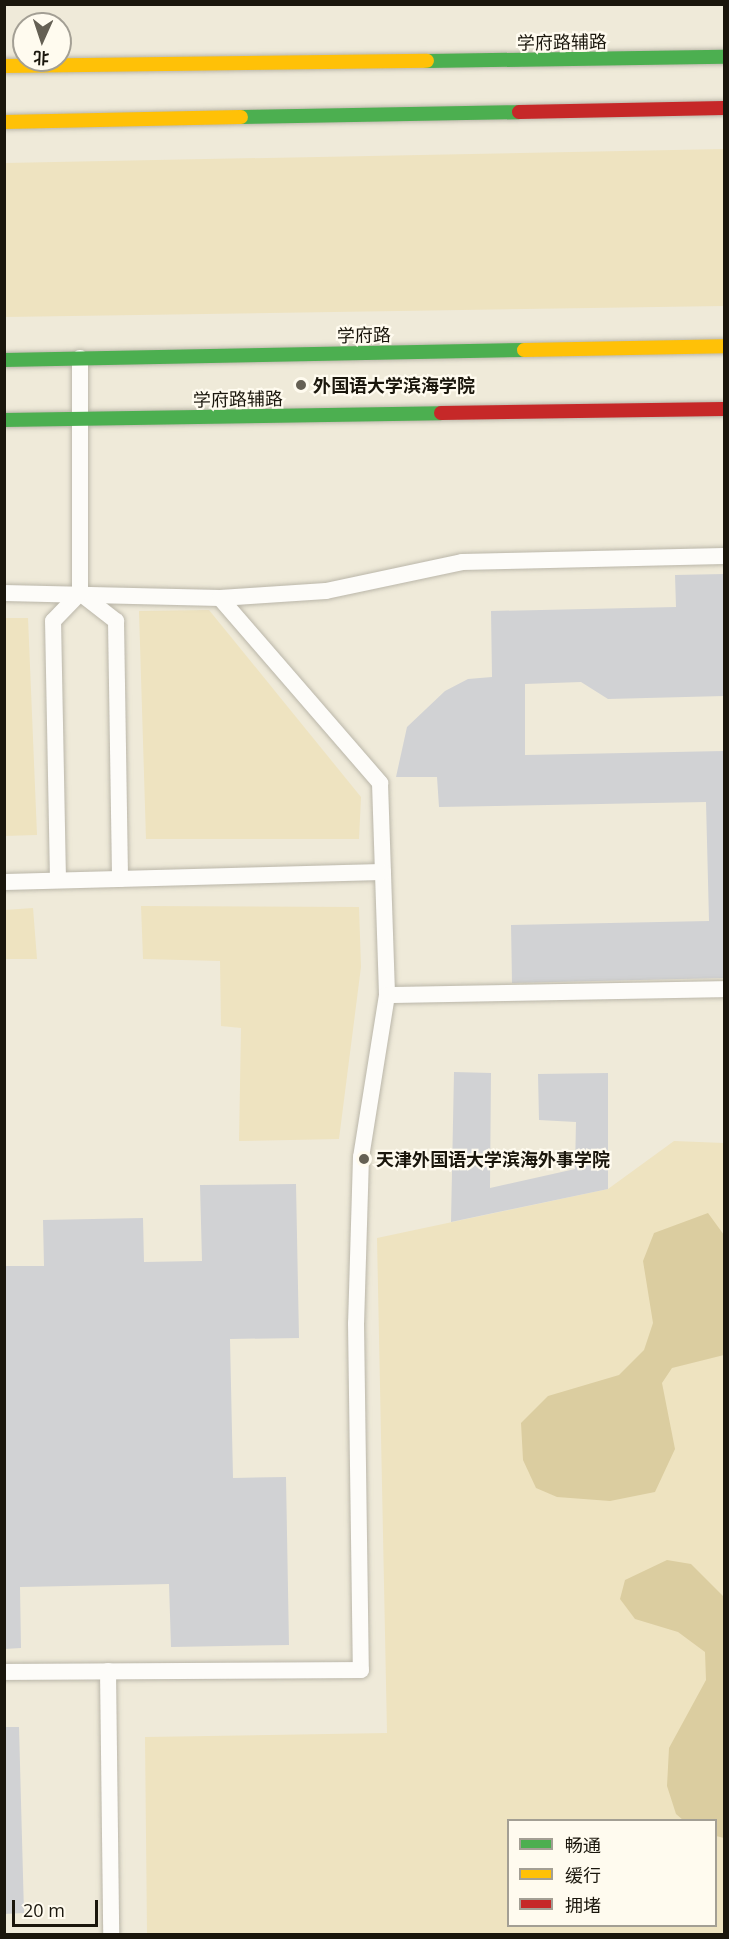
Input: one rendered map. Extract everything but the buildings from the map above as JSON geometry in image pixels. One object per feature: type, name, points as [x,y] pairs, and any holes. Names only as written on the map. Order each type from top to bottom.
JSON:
[{"type":"main road","name":"学府路辅路","points":[[4,66],[724,57]]},
{"type":"main road","points":[[4,122],[724,108]]},
{"type":"main road","name":"学府路","points":[[4,360],[724,346]]},
{"type":"main road","name":"学府路辅路","points":[[4,420],[724,409]]},
{"type":"lane","points":[[58,880],[53,621],[80,593],[80,358]]},
{"type":"lane","points":[[4,593],[220,598],[326,591],[462,562],[724,556]]},
{"type":"lane","points":[[80,593],[116,621],[120,879]]},
{"type":"lane","points":[[4,1672],[362,1670],[356,1323],[361,1157],[387,994],[380,783],[220,598]]},
{"type":"lane","points":[[4,882],[383,872]]},
{"type":"lane","points":[[387,994],[724,989]]},
{"type":"lane","points":[[108,1671],[111,1935]]},
{"type":"shaded area","points":[[724,149],[724,306],[5,317],[5,163]]},
{"type":"shaded area","points":[[209,610],[361,797],[359,839],[146,839],[139,611]]},
{"type":"shaded area","points":[[4,618],[28,618],[37,835],[5,836]]},
{"type":"shaded area","points":[[141,906],[359,907],[361,967],[339,1139],[239,1141],[241,1028],[221,1026],[220,961],[143,959]]},
{"type":"shaded area","points":[[33,908],[37,959],[5,959],[5,910]]},
{"type":"shaded area","points":[[674,1141],[724,1143],[724,1934],[147,1934],[145,1737],[387,1733],[377,1238],[608,1189]]},
{"type":"shaded area","points":[[708,1213],[724,1235],[724,1355],[672,1368],[662,1383],[675,1449],[655,1492],[610,1501],[557,1497],[536,1488],[523,1460],[521,1423],[548,1396],[619,1375],[644,1350],[653,1323],[643,1261],[654,1233]]},
{"type":"shaded area","points":[[667,1560],[691,1564],[724,1597],[724,1838],[717,1836],[717,1819],[682,1819],[676,1814],[667,1786],[669,1748],[706,1680],[705,1652],[678,1632],[635,1619],[620,1599],[625,1580]]},
{"type":"traffic: fast","points":[[427,61],[724,57]]},
{"type":"traffic: fast","points":[[241,117],[519,112]]},
{"type":"traffic: fast","points":[[4,360],[524,350]]},
{"type":"traffic: fast","points":[[4,420],[441,413]]},
{"type":"traffic: slow","points":[[4,66],[427,61]]},
{"type":"traffic: slow","points":[[4,122],[241,117]]},
{"type":"traffic: slow","points":[[524,350],[724,346]]},
{"type":"traffic: jam","points":[[519,112],[724,108]]},
{"type":"traffic: jam","points":[[441,413],[724,409]]},
{"type":"place","name":"外国语大学滨海学院","points":[[301,385]]},
{"type":"place","name":"天津外国语大学滨海外事学院","points":[[364,1159]]}]
